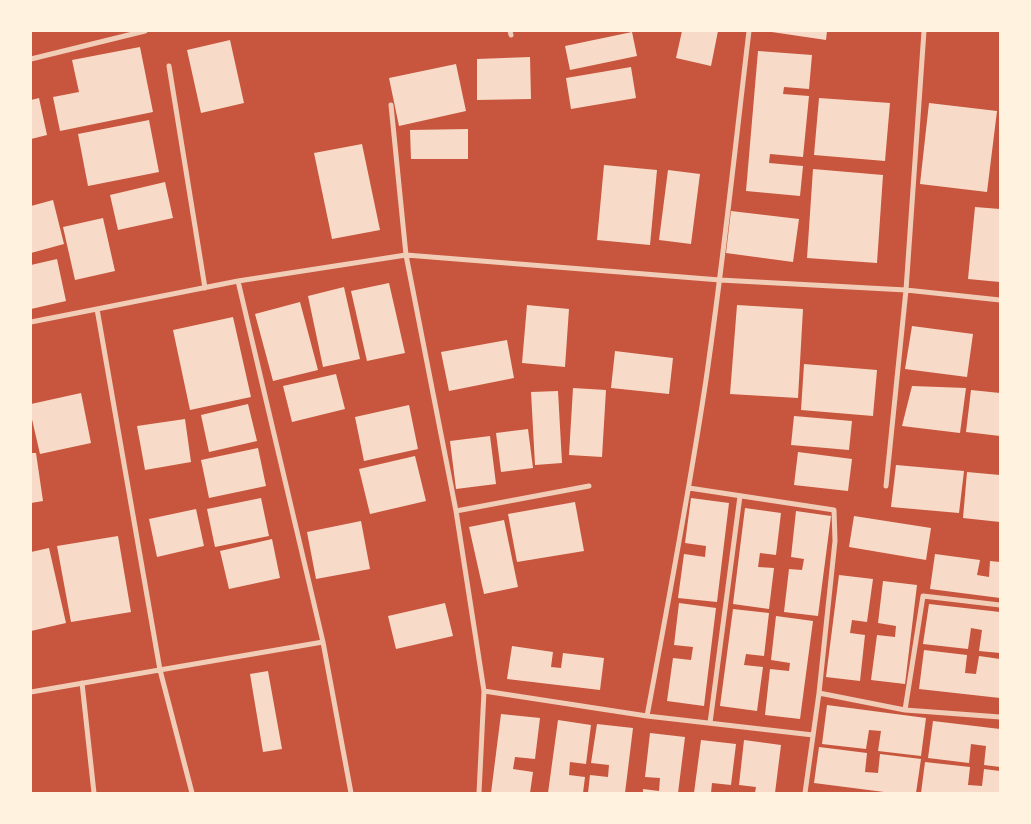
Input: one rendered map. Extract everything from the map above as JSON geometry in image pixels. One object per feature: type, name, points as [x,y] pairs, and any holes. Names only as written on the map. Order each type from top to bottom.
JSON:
[{"type":"street","points":[[31,59],[145,31]]},
{"type":"street","points":[[648,716],[689,488],[720,280],[749,31]]},
{"type":"street","points":[[886,486],[906,290],[924,31]]},
{"type":"street","points":[[169,66],[205,288]]},
{"type":"street","points":[[390,106],[406,255],[456,511],[484,691],[479,793]]},
{"type":"street","points":[[31,322],[238,280],[406,255],[720,280],[906,290],[1000,300]]},
{"type":"street","points":[[238,280],[323,642],[351,793]]},
{"type":"street","points":[[97,309],[160,670],[192,793]]},
{"type":"street","points":[[456,511],[589,486]]},
{"type":"street","points":[[689,488],[834,510],[835,541],[819,693],[805,793]]},
{"type":"street","points":[[710,723],[740,496]]},
{"type":"street","points":[[905,710],[923,596],[1000,605]]},
{"type":"street","points":[[31,692],[323,642]]},
{"type":"street","points":[[82,683],[94,793]]},
{"type":"street","points":[[484,691],[648,716],[813,735]]},
{"type":"street","points":[[819,693],[905,710],[1000,717]]},
{"type":"building","points":[[682,31],[718,31],[711,66],[676,58]]},
{"type":"building","points":[[765,31],[827,31],[826,40]]},
{"type":"building","points":[[632,32],[637,56],[570,70],[565,46]]},
{"type":"building","points":[[230,40],[244,103],[201,113],[187,50]]},
{"type":"building","points":[[140,47],[153,112],[60,131],[53,97],[79,92],[72,60]]},
{"type":"building","points":[[758,51],[812,55],[809,89],[784,87],[783,94],[809,96],[803,157],[770,154],[769,163],[803,166],[800,196],[746,191]]},
{"type":"building","points":[[530,57],[531,99],[477,100],[477,59]]},
{"type":"building","points":[[456,64],[466,111],[399,126],[389,78]]},
{"type":"building","points":[[631,67],[636,98],[571,109],[566,78]]},
{"type":"building","points":[[39,98],[47,135],[31,139],[31,100]]},
{"type":"building","points":[[819,98],[890,103],[885,161],[814,155]]},
{"type":"building","points":[[929,103],[997,111],[987,192],[920,184]]},
{"type":"building","points":[[149,120],[159,172],[88,186],[78,134]]},
{"type":"building","points":[[468,129],[468,159],[411,159],[410,130]]},
{"type":"building","points":[[362,144],[380,230],[332,239],[314,153]]},
{"type":"building","points":[[604,165],[657,170],[650,245],[597,240]]},
{"type":"building","points":[[813,169],[883,175],[877,263],[807,258]]},
{"type":"building","points":[[668,170],[700,174],[691,244],[659,240]]},
{"type":"building","points":[[165,182],[173,218],[118,230],[110,195]]},
{"type":"building","points":[[53,200],[64,244],[31,253],[31,206]]},
{"type":"building","points":[[975,207],[1000,209],[1000,282],[968,279]]},
{"type":"building","points":[[731,211],[799,219],[793,262],[726,253]]},
{"type":"building","points":[[103,218],[115,271],[75,280],[63,227]]},
{"type":"building","points":[[57,259],[66,301],[31,309],[31,265]]},
{"type":"building","points":[[389,283],[405,353],[367,361],[351,291]]},
{"type":"building","points":[[344,287],[360,359],[323,367],[308,296]]},
{"type":"building","points":[[300,302],[318,370],[273,381],[255,314]]},
{"type":"building","points":[[527,305],[569,309],[565,367],[522,363]]},
{"type":"building","points":[[737,305],[803,309],[798,398],[730,394]]},
{"type":"building","points":[[233,317],[251,397],[190,410],[173,330]]},
{"type":"building","points":[[912,326],[973,334],[967,377],[905,369]]},
{"type":"building","points":[[507,340],[514,378],[449,391],[441,352]]},
{"type":"building","points":[[615,351],[673,358],[669,394],[611,388]]},
{"type":"building","points":[[804,364],[877,370],[873,416],[801,410]]},
{"type":"building","points":[[336,374],[345,409],[292,422],[283,386]]},
{"type":"building","points":[[912,386],[966,388],[960,433],[902,426]]},
{"type":"building","points":[[573,388],[606,390],[602,457],[569,455]]},
{"type":"building","points":[[971,390],[1000,393],[1000,436],[966,432]]},
{"type":"building","points":[[558,391],[562,463],[535,465],[531,392]]},
{"type":"building","points":[[81,393],[91,443],[40,454],[31,415],[31,404]]},
{"type":"building","points":[[248,404],[257,441],[209,452],[201,415]]},
{"type":"building","points":[[409,405],[418,449],[364,461],[355,417]]},
{"type":"building","points":[[794,416],[852,421],[849,450],[791,445]]},
{"type":"building","points":[[185,419],[191,462],[145,470],[137,426]]},
{"type":"building","points":[[528,429],[533,468],[501,472],[496,433]]},
{"type":"building","points":[[490,436],[496,484],[456,489],[450,441]]},
{"type":"building","points":[[258,448],[266,486],[209,498],[201,460]]},
{"type":"building","points":[[798,452],[852,459],[848,491],[794,485]]},
{"type":"building","points":[[31,453],[36,453],[43,501],[31,503]]},
{"type":"building","points":[[415,456],[426,501],[370,514],[359,469]]},
{"type":"building","points":[[896,465],[964,471],[959,513],[891,507]]},
{"type":"building","points":[[967,472],[1000,475],[1000,522],[963,518]]},
{"type":"building","points":[[261,498],[269,536],[215,547],[207,509]]},
{"type":"building","points":[[691,498],[729,503],[717,602],[678,598],[684,554],[705,557],[706,546],[685,543]]},
{"type":"building","points":[[575,502],[584,551],[517,562],[508,514]]},
{"type":"building","points":[[745,508],[781,513],[776,555],[760,553],[758,567],[774,568],[769,609],[733,604]]},
{"type":"building","points":[[196,509],[204,546],[157,557],[149,519]]},
{"type":"building","points":[[796,511],[831,516],[818,616],[784,612],[789,569],[802,570],[804,559],[791,557]]},
{"type":"building","points":[[854,516],[931,528],[926,560],[849,547]]},
{"type":"building","points":[[504,520],[518,587],[484,594],[469,527]]},
{"type":"building","points":[[361,521],[370,569],[316,579],[307,532]]},
{"type":"building","points":[[118,536],[131,612],[71,622],[57,546]]},
{"type":"building","points":[[272,539],[280,578],[229,589],[220,551]]},
{"type":"building","points":[[49,548],[66,623],[31,631],[31,552]]},
{"type":"building","points":[[935,554],[980,560],[977,575],[989,577],[990,561],[1000,562],[1000,598],[930,589]]},
{"type":"building","points":[[839,575],[873,579],[867,622],[852,620],[850,633],[865,635],[860,681],[826,677]]},
{"type":"building","points":[[883,581],[917,585],[905,684],[871,680],[877,635],[895,637],[896,626],[878,623]]},
{"type":"building","points":[[445,603],[453,636],[396,649],[388,616]]},
{"type":"building","points":[[679,603],[716,608],[704,706],[667,701],[673,658],[691,660],[693,647],[674,645]]},
{"type":"building","points":[[929,604],[1000,612],[1000,653],[979,651],[982,630],[971,628],[968,649],[923,644]]},
{"type":"building","points":[[733,609],[769,613],[764,656],[746,654],[744,665],[763,667],[757,711],[720,706]]},
{"type":"building","points":[[776,616],[813,621],[800,719],[765,715],[770,669],[789,671],[790,663],[771,660]]},
{"type":"building","points":[[512,646],[553,652],[551,667],[561,668],[563,653],[604,658],[600,690],[507,679]]},
{"type":"building","points":[[924,650],[967,655],[965,673],[976,674],[979,656],[1000,659],[1000,698],[919,689]]},
{"type":"building","points":[[268,671],[282,749],[263,752],[250,674]]},
{"type":"building","points":[[827,705],[926,718],[921,756],[878,751],[881,731],[869,730],[866,749],[822,744]]},
{"type":"building","points":[[501,714],[540,718],[535,759],[515,757],[513,769],[533,772],[530,793],[491,793]]},
{"type":"building","points":[[558,720],[591,725],[586,764],[570,762],[569,775],[585,777],[583,793],[548,793]]},
{"type":"building","points":[[933,721],[1000,729],[1000,767],[984,765],[986,746],[971,744],[969,763],[928,758]]},
{"type":"building","points":[[597,724],[633,728],[625,793],[588,793],[590,775],[608,777],[609,765],[591,763]]},
{"type":"building","points":[[650,733],[685,737],[678,793],[643,793],[643,789],[659,791],[660,778],[645,777]]},
{"type":"building","points":[[701,740],[736,744],[731,785],[712,783],[711,793],[694,793]]},
{"type":"building","points":[[744,740],[781,745],[775,793],[755,793],[756,787],[739,785]]},
{"type":"building","points":[[819,747],[867,753],[865,772],[878,773],[880,754],[921,759],[916,793],[892,793],[814,783]]},
{"type":"building","points":[[925,762],[970,767],[968,785],[982,786],[984,769],[1000,771],[1000,793],[921,793]]}]
